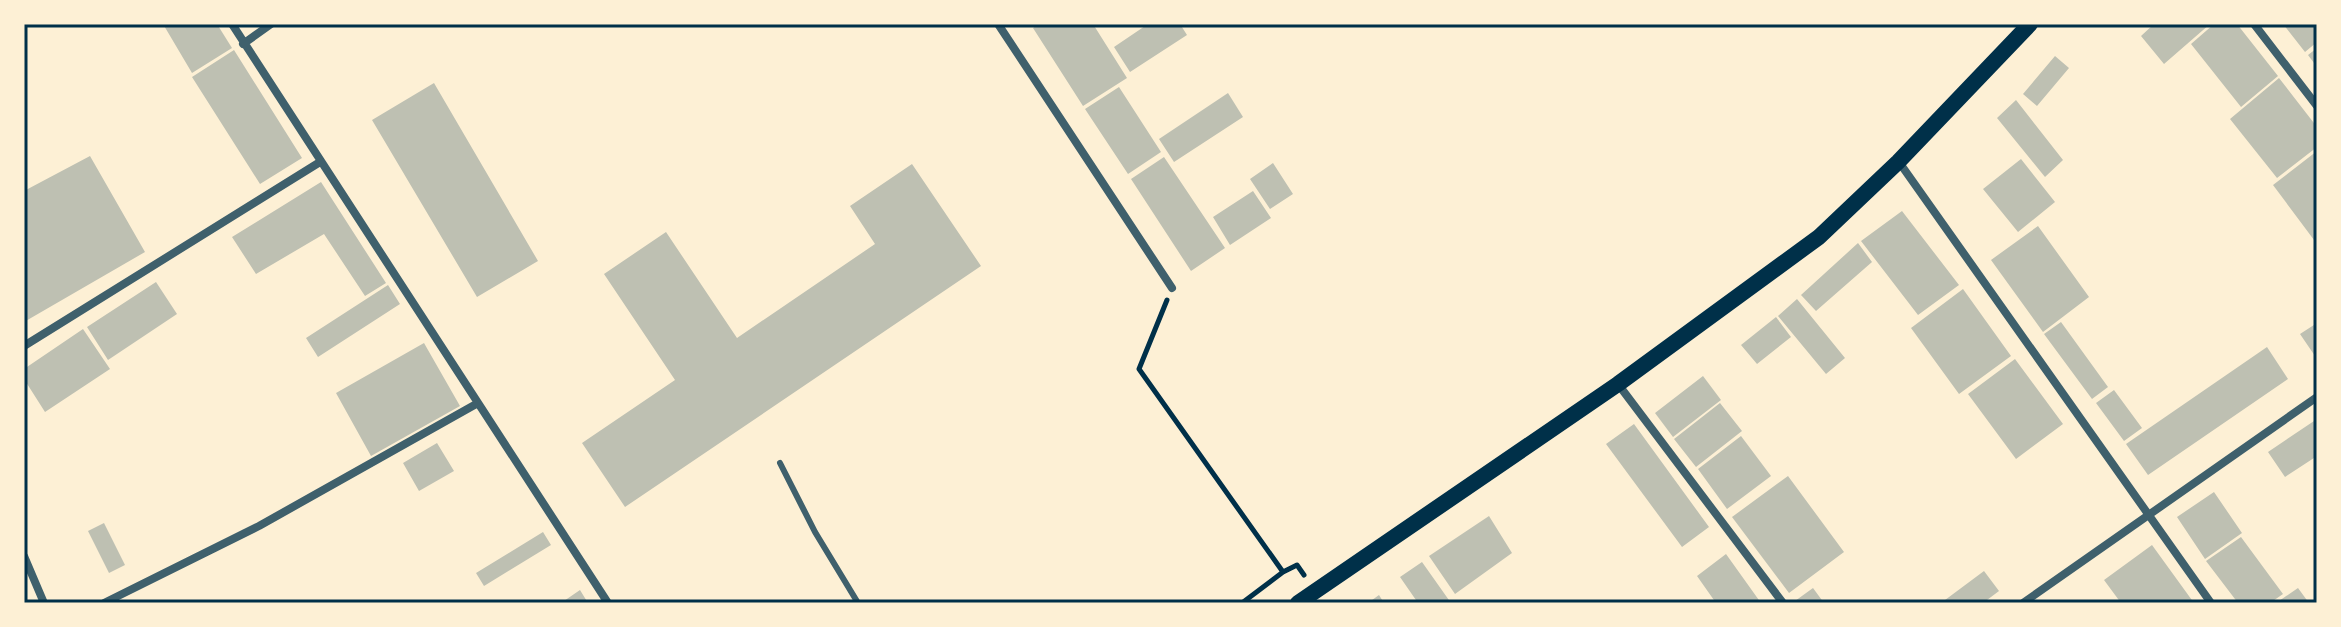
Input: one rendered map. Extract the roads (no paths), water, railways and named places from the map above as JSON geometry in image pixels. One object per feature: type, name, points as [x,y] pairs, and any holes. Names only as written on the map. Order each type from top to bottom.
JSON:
[{"type":"main road","points":[[1298,603],[1618,384],[1819,237],[1898,162],[2030,24]]},
{"type":"street","points":[[232,24],[608,603]]},
{"type":"street","points":[[243,44],[271,24]]},
{"type":"street","points":[[998,24],[1172,288]]},
{"type":"street","points":[[2254,24],[2317,106]]},
{"type":"street","points":[[24,346],[320,162]]},
{"type":"street","points":[[1898,162],[2211,603]]},
{"type":"street","points":[[1618,384],[1783,603]]},
{"type":"street","points":[[2023,603],[2317,397]]},
{"type":"street","points":[[104,603],[259,526],[478,403]]},
{"type":"street","points":[[24,556],[44,603]]},
{"type":"lane","points":[[780,463],[815,532],[858,603]]}]
